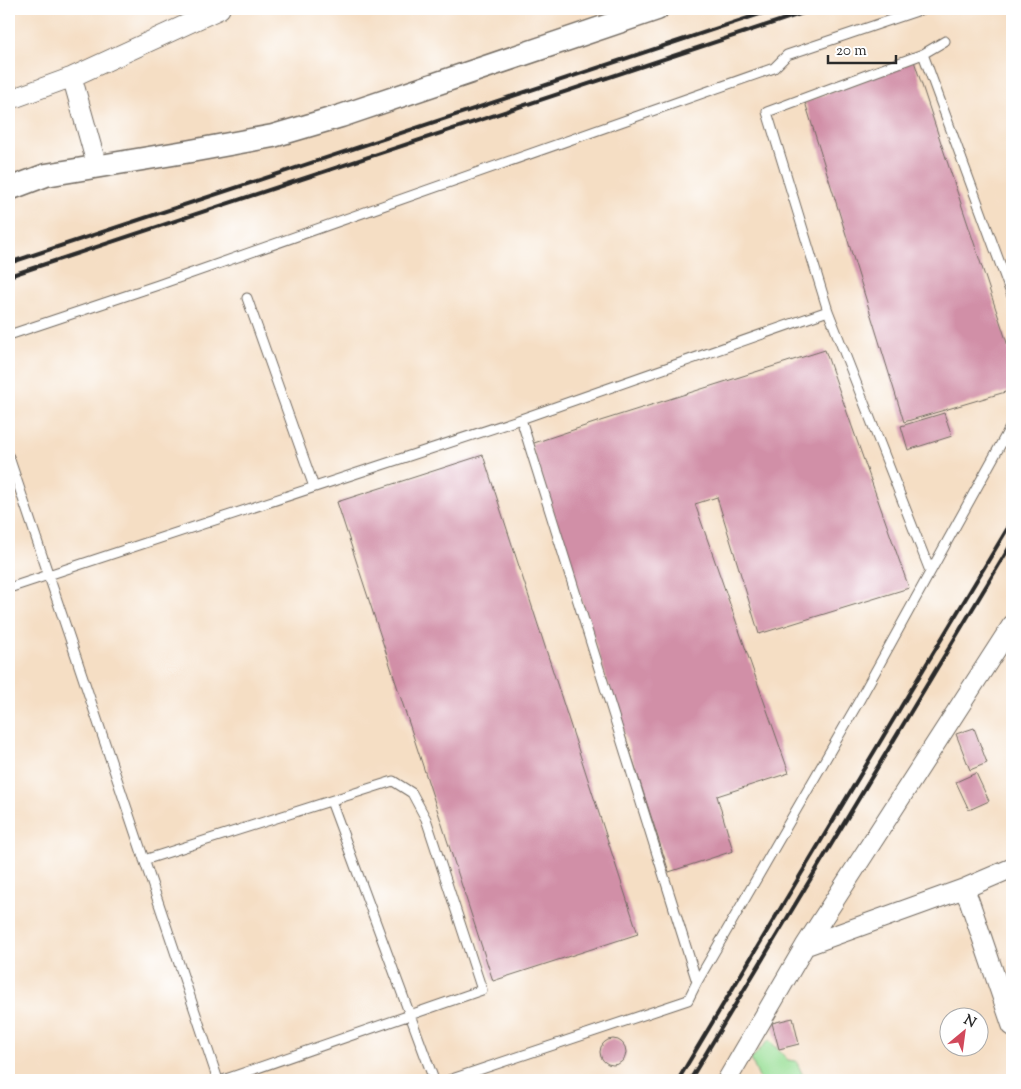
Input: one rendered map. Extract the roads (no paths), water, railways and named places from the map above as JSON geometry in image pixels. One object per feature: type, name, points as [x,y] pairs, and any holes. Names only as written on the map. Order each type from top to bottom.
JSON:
[{"type":"street","points":[[9,100],[72,77],[220,9]]},
{"type":"street","points":[[9,188],[46,175],[273,136],[341,116],[657,9]]},
{"type":"street","points":[[72,77],[97,166]]},
{"type":"street","points":[[727,1080],[804,946],[1012,625]]},
{"type":"street","points":[[804,946],[963,889],[1012,868]]},
{"type":"street","points":[[963,889],[969,900],[1012,1026]]},
{"type":"lane","points":[[9,335],[168,282],[774,68],[786,55],[923,9]]},
{"type":"lane","points":[[930,571],[828,311],[767,112],[923,54],[945,42]]},
{"type":"lane","points":[[923,54],[1012,296]]},
{"type":"lane","points":[[247,298],[314,487]]},
{"type":"lane","points":[[9,588],[521,419],[828,311]]},
{"type":"lane","points":[[521,419],[697,982]]},
{"type":"lane","points":[[449,1080],[688,1000],[859,701],[1012,424]]},
{"type":"lane","points":[[9,457],[218,1080]]},
{"type":"lane","points":[[144,860],[393,781],[412,792],[426,819],[482,990],[223,1080]]},
{"type":"lane","points":[[331,801],[434,1080]]},
{"type":"railway","points":[[9,263],[775,9]]},
{"type":"railway","points":[[9,276],[815,9]]},
{"type":"railway","points":[[678,1080],[1012,521]]},
{"type":"railway","points":[[690,1080],[1012,543]]}]
